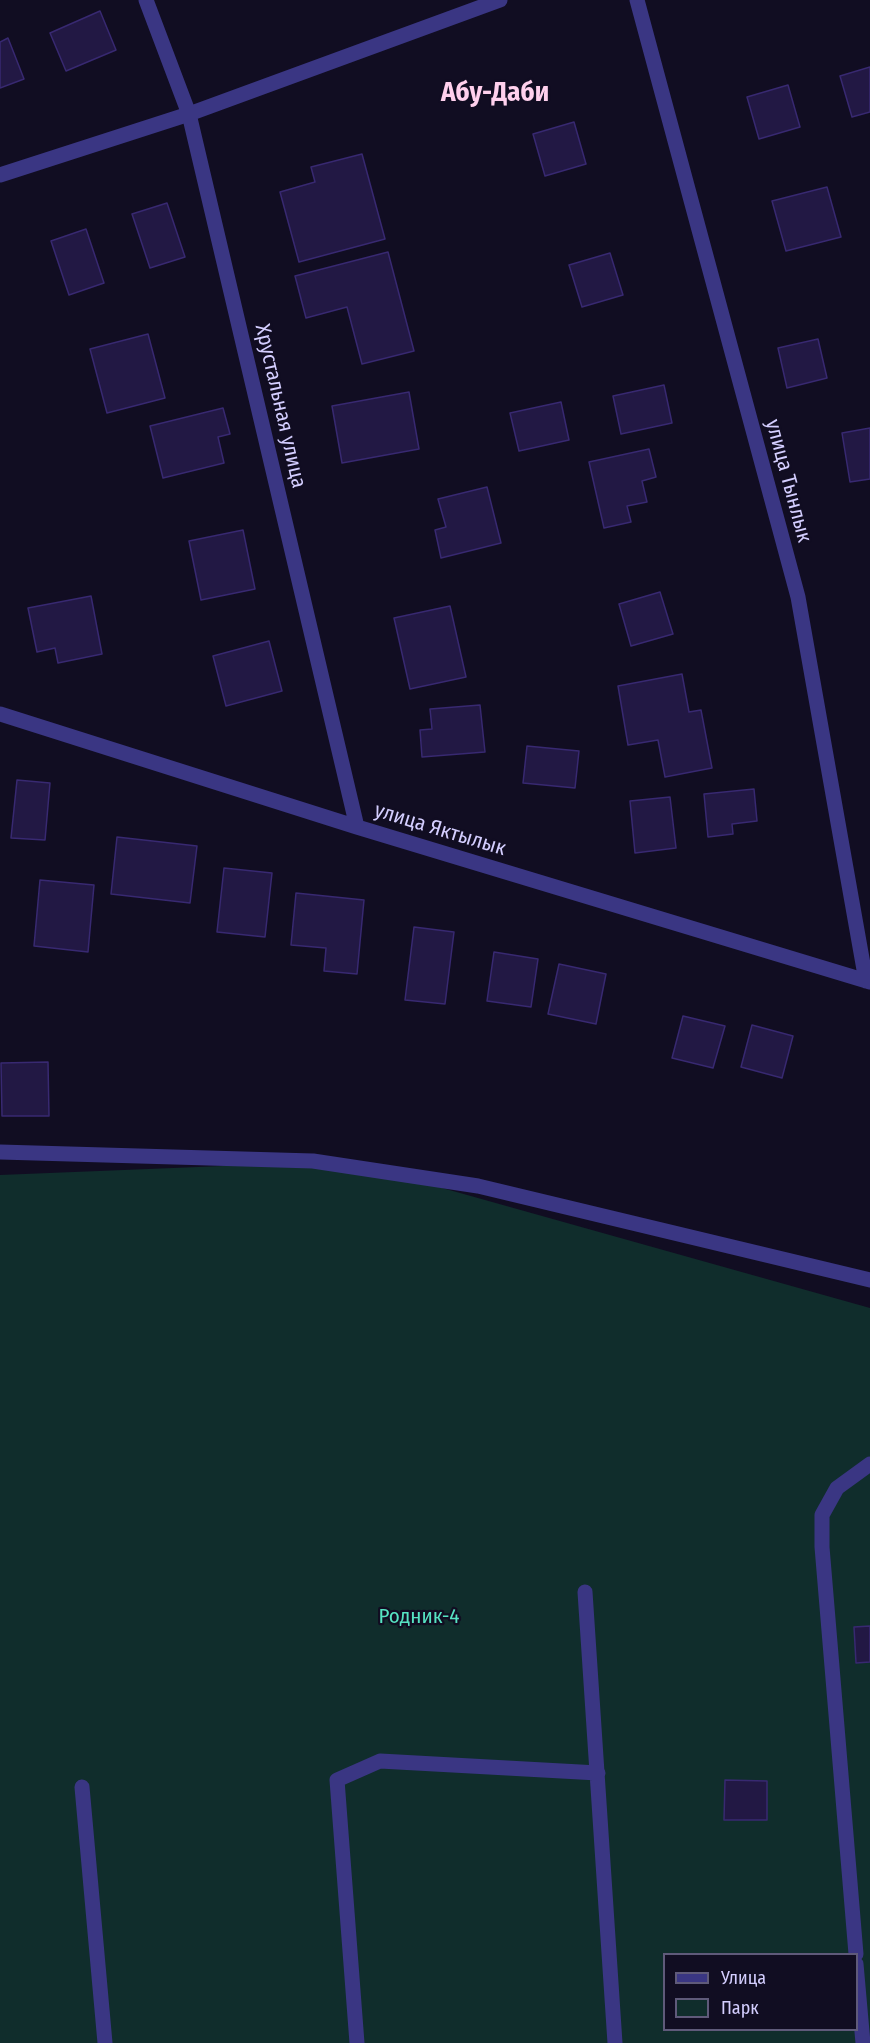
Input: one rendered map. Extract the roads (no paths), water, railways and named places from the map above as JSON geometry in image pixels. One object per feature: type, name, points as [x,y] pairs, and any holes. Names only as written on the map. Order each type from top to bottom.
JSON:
[{"type":"street","name":"Хрустальная улица","points":[[146,0],[189,114],[357,827]]},
{"type":"street","points":[[0,175],[189,114],[500,0]]},
{"type":"street","name":"улица Тынлык","points":[[637,0],[798,597],[868,981]]},
{"type":"street","name":"улица Яктылык","points":[[0,714],[357,827],[868,981]]},
{"type":"street","points":[[0,1152],[313,1161],[478,1186],[870,1280]]},
{"type":"street","points":[[856,1953],[823,1558],[822,1515],[837,1488],[870,1464]]},
{"type":"street","points":[[585,1592],[615,2043]]},
{"type":"street","points":[[357,2043],[337,1779],[380,1761],[598,1773]]},
{"type":"street","points":[[82,1787],[105,2043]]},
{"type":"street","points":[[858,1987],[863,2043]]},
{"type":"district","name":"Абу-Даби","points":[[495,93]]},
{"type":"park label","name":"Родник-4","points":[[419,1617]]}]
